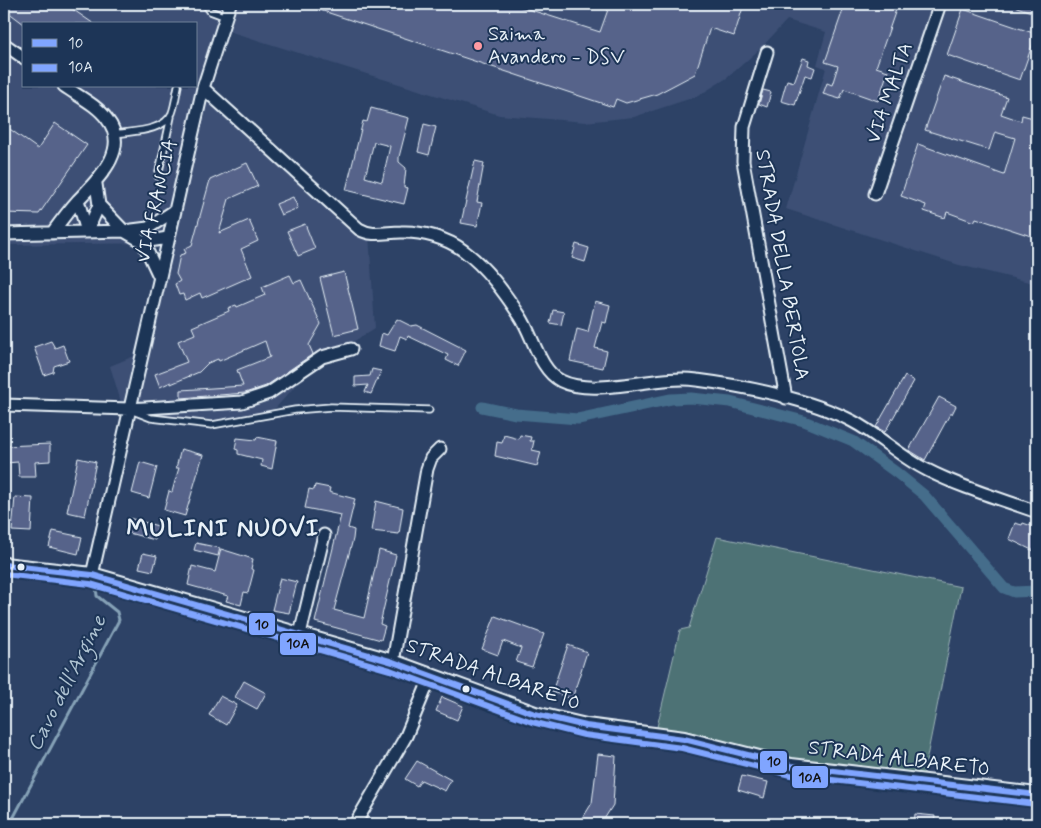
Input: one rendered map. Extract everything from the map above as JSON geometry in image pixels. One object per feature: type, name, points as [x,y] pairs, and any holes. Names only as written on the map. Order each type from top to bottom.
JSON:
[{"type":"street","name":"VIA FRANCIA","points":[[92,575],[203,88],[230,4]]},
{"type":"street","name":"VIA MALTA","points":[[875,194],[940,4]]},
{"type":"street","points":[[4,44],[22,57]]},
{"type":"street","name":"STRADA DELLA BERTOLA","points":[[767,52],[744,127],[743,161],[786,398]]},
{"type":"street","points":[[52,233],[78,200],[96,184],[112,158],[115,134],[110,123],[101,112],[67,88]]},
{"type":"street","points":[[203,88],[359,230],[370,234],[402,232],[420,234],[452,244],[471,256],[500,287],[521,317],[548,369],[561,381],[577,386],[595,387],[667,378],[687,378],[815,405],[853,421],[930,472],[1037,512]]},
{"type":"street","points":[[88,232],[99,205],[96,184]]},
{"type":"street","points":[[78,200],[88,232]]},
{"type":"street","points":[[99,205],[124,231],[143,242],[159,276]]},
{"type":"street","points":[[4,234],[124,231],[148,228],[174,211]]},
{"type":"street","points":[[148,228],[168,238]]},
{"type":"street","points":[[143,242],[168,238]]},
{"type":"street","points":[[4,404],[129,409],[173,404],[219,404],[252,399],[269,393],[322,357],[351,349]]},
{"type":"street","points":[[393,662],[427,468],[430,458],[440,449]]},
{"type":"street","points":[[300,634],[324,535]]},
{"type":"street","name":"STRADA ALBARETO","points":[[4,565],[92,575],[393,662],[535,714],[586,726],[684,739],[791,766],[1037,795]]},
{"type":"street","points":[[355,824],[406,736],[431,676]]},
{"type":"lane","points":[[205,4],[210,11],[226,16]]},
{"type":"lane","points":[[158,176],[178,88]]},
{"type":"lane","points":[[115,134],[160,125],[167,121],[172,112]]},
{"type":"lane","points":[[129,409],[140,416],[212,425],[295,410],[331,406],[429,410]]},
{"type":"shaded area","points":[[4,4],[1037,4],[1037,284],[959,265],[786,209],[826,68],[817,65],[826,32],[787,20],[761,48],[727,78],[698,96],[634,117],[585,122],[499,115],[228,31],[209,86],[369,234],[375,328],[342,349],[296,385],[274,410],[222,421],[199,421],[124,412],[110,366],[134,356],[160,243],[4,245]]},
{"type":"green space","points":[[717,537],[961,587],[923,777],[788,760],[656,731],[680,630],[689,628]]},
{"type":"building","points":[[4,4],[65,4],[91,22],[22,22],[4,9]]},
{"type":"building","points":[[302,4],[512,4],[600,32],[610,4],[744,4],[734,36],[710,28],[695,74],[657,94],[626,103],[616,99],[613,107]]},
{"type":"building","points":[[845,4],[898,4],[876,67],[888,71],[878,101],[844,89],[840,99],[823,94],[827,83],[832,85],[838,66],[825,62]]},
{"type":"building","points":[[1037,4],[1037,14],[1011,5]]},
{"type":"building","points":[[963,9],[1036,34],[1020,80],[947,55]]},
{"type":"building","points":[[803,58],[809,60],[808,65],[815,68],[812,77],[805,75],[795,105],[781,101],[787,80],[794,82]]},
{"type":"building","points":[[944,76],[1007,97],[1001,114],[1021,121],[1022,115],[1037,119],[1037,238],[976,218],[974,222],[947,212],[945,218],[924,211],[926,205],[901,196],[918,144],[1004,175],[1015,138],[995,132],[989,150],[925,130]]},
{"type":"building","points":[[763,90],[771,92],[767,107],[759,104]]},
{"type":"building","points":[[371,108],[409,118],[399,157],[399,162],[406,168],[404,187],[408,188],[404,204],[346,190],[363,121],[367,122]],"holes":[[[374,142],[390,146],[382,182],[365,177]]]},
{"type":"building","points":[[55,123],[87,145],[39,214],[4,213],[4,125],[38,149]]},
{"type":"building","points":[[424,124],[436,127],[429,155],[418,152]]},
{"type":"building","points":[[475,161],[484,163],[477,202],[482,203],[477,226],[461,223]]},
{"type":"building","points":[[247,163],[258,186],[229,199],[219,233],[249,220],[258,241],[241,249],[252,276],[202,298],[200,293],[185,300],[183,294],[179,295],[175,284],[180,281],[176,274],[180,255],[186,253],[184,249],[192,245],[210,180]]},
{"type":"building","points":[[293,197],[298,208],[281,215],[276,204]]},
{"type":"building","points":[[305,224],[315,249],[298,256],[287,231]]},
{"type":"building","points":[[576,244],[589,248],[585,262],[572,258]]},
{"type":"building","points":[[344,272],[358,329],[334,335],[320,278]]},
{"type":"building","points":[[290,275],[294,283],[301,280],[321,324],[309,345],[313,354],[266,386],[245,393],[181,398],[181,390],[243,386],[237,370],[270,357],[265,341],[219,361],[218,359],[208,363],[199,372],[160,387],[155,374],[187,362],[178,341],[195,334],[192,327],[229,311],[228,308],[236,305],[237,307],[265,295],[262,287]]},
{"type":"building","points":[[595,301],[610,305],[606,323],[602,322],[595,348],[607,351],[603,368],[570,361],[577,329],[588,332]]},
{"type":"building","points":[[553,310],[564,312],[561,325],[550,323]]},
{"type":"building","points":[[397,319],[411,326],[417,325],[466,350],[458,366],[446,360],[448,355],[408,336],[407,339],[400,336],[395,351],[379,346],[382,333],[387,335]]},
{"type":"building","points":[[51,341],[55,348],[63,345],[69,361],[54,366],[53,372],[44,375],[34,347]]},
{"type":"building","points":[[372,369],[381,371],[371,394],[365,392],[368,385],[355,386],[355,377],[370,376]]},
{"type":"building","points":[[905,376],[914,381],[885,432],[876,427]]},
{"type":"building","points":[[939,397],[956,406],[925,460],[909,450]]},
{"type":"building","points":[[504,435],[519,439],[520,435],[531,437],[530,441],[534,441],[532,450],[541,452],[537,466],[495,456],[497,442],[502,443]]},
{"type":"building","points":[[257,437],[277,441],[272,469],[261,466],[262,460],[238,454],[238,450],[235,449],[237,438],[256,440]]},
{"type":"building","points":[[50,444],[50,461],[35,462],[36,477],[19,477],[18,462],[6,463],[5,446]]},
{"type":"building","points":[[181,449],[203,455],[185,516],[164,510],[169,491],[172,492],[179,468],[176,468]]},
{"type":"building","points":[[78,458],[96,462],[85,516],[67,512]]},
{"type":"building","points":[[140,462],[157,467],[149,498],[132,493]]},
{"type":"building","points":[[315,485],[330,488],[329,492],[355,499],[348,528],[354,530],[353,539],[334,610],[364,618],[379,550],[396,555],[380,624],[385,626],[381,640],[315,622],[341,515],[305,508],[309,489],[314,490]]},
{"type":"building","points":[[15,497],[33,498],[31,532],[12,531]]},
{"type":"building","points":[[376,501],[403,508],[399,534],[371,531]]},
{"type":"building","points":[[129,518],[158,526],[155,540],[125,532]]},
{"type":"building","points":[[1015,523],[1022,525],[1023,523],[1037,528],[1037,550],[1034,549],[1034,551],[1009,539]]},
{"type":"building","points":[[53,531],[82,537],[78,554],[49,547]]},
{"type":"building","points":[[196,543],[220,548],[218,556],[194,550]]},
{"type":"building","points":[[221,549],[253,559],[251,569],[254,570],[248,593],[244,592],[241,605],[226,601],[228,596],[188,585],[192,566],[215,572]]},
{"type":"building","points":[[143,553],[157,556],[153,571],[139,568]]},
{"type":"building","points":[[280,578],[297,582],[289,613],[272,610]]},
{"type":"building","points":[[495,616],[544,634],[532,667],[516,662],[521,648],[503,641],[498,655],[482,649]]},
{"type":"building","points":[[568,645],[587,652],[572,699],[552,692]]},
{"type":"building","points":[[244,681],[266,693],[257,709],[235,697]]},
{"type":"building","points":[[220,696],[237,705],[226,725],[209,715]]},
{"type":"building","points":[[442,697],[463,706],[457,720],[436,711]]},
{"type":"building","points":[[598,754],[616,756],[613,805],[601,824],[579,824],[592,803]]},
{"type":"building","points":[[417,761],[451,780],[445,791],[421,780],[417,786],[405,779]]},
{"type":"building","points":[[742,776],[768,782],[764,798],[738,790]]},
{"type":"building","points":[[915,814],[935,816],[934,824],[914,824]]},
{"type":"waterway","points":[[482,407],[516,414],[578,419],[671,399],[691,398],[730,402],[804,421],[853,441],[924,495],[1004,588],[1014,592],[1037,591]]},
{"type":"waterway","name":"Cavo dell'Argine","points":[[10,824],[119,620],[117,612],[97,596],[96,587]]},
{"type":"transit line","name":"10","points":[[4,565],[92,575],[393,662],[535,714],[586,726],[684,739],[791,766],[1037,795]]},
{"type":"transit line","name":"10A","points":[[4,574],[90,584],[390,670],[532,722],[584,735],[682,748],[790,775],[1036,804]]},
{"type":"place","name":"Saima Avandero - DSV","points":[[478,46]]},
{"type":"district","name":"MULINI NUOVI","points":[[223,529]]}]
